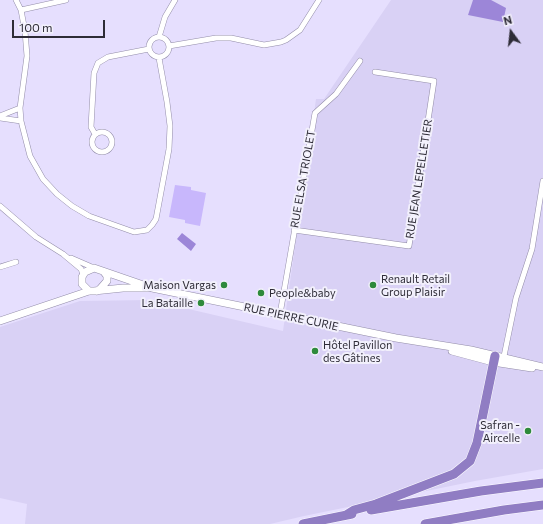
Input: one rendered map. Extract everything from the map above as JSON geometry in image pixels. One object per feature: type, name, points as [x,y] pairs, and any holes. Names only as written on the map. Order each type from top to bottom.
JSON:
[{"type":"highway","points":[[346,515],[354,510],[383,502],[454,474],[470,461],[477,443],[499,360]]},
{"type":"highway","points":[[303,524],[481,491],[543,483]]},
{"type":"highway","points":[[425,524],[543,505]]},
{"type":"highway","points":[[484,514],[505,514],[543,510]]},
{"type":"street","points":[[16,0],[25,31],[27,56],[20,108],[21,120],[30,156],[43,178],[57,194],[72,206],[89,216],[134,232],[147,230],[156,219],[169,149],[170,126],[159,58]]},
{"type":"street","points":[[20,10],[66,0]]},
{"type":"street","points":[[149,49],[152,41],[159,37],[165,17],[175,0]]},
{"type":"street","points":[[169,46],[216,38],[231,38],[264,45],[281,42],[300,30],[319,0]]},
{"type":"street","points":[[159,37],[167,41],[169,46],[168,53],[159,58]]},
{"type":"street","points":[[149,49],[152,54],[159,58]]},
{"type":"street","points":[[95,134],[91,127],[93,80],[98,63],[108,57],[149,49]]},
{"type":"street","name":"RUE ELSA TRIOLET","points":[[280,314],[315,114],[336,94],[360,61]]},
{"type":"street","name":"RUE JEAN LEPELLETIER","points":[[294,230],[409,246],[434,81],[376,72]]},
{"type":"street","points":[[0,117],[20,108]]},
{"type":"street","points":[[0,117],[14,121],[21,120]]},
{"type":"street","points":[[104,131],[110,135],[112,141],[108,150],[102,152],[95,150],[92,140],[95,134],[104,131]]},
{"type":"street","points":[[499,360],[516,298],[532,249],[543,181]]},
{"type":"street","points":[[0,206],[36,237],[63,254],[81,269],[83,274],[82,284],[76,295]]},
{"type":"street","points":[[63,254],[94,268]]},
{"type":"street","points":[[0,267],[16,262]]},
{"type":"street","points":[[83,274],[94,268]]},
{"type":"street","name":"RUE PIERRE CURIE","points":[[94,268],[152,288],[431,345],[471,350],[499,360],[543,368]]},
{"type":"street","points":[[97,291],[107,281],[107,276],[104,272]]},
{"type":"street","points":[[82,284],[89,290]]},
{"type":"street","name":"RUE PIERRE CURIE","points":[[0,320],[89,290],[97,291],[123,288],[152,288]]},
{"type":"shaded area","points":[[391,0],[543,0],[543,469],[475,481],[270,524],[25,524],[27,504],[0,498],[0,327],[80,301],[150,300],[283,331],[316,99],[324,99]]},
{"type":"shaded area","points":[[473,0],[491,0],[506,8],[503,22],[468,15]]},
{"type":"shaded area","points":[[175,185],[191,187],[191,190],[206,193],[200,226],[185,223],[185,220],[169,217]]},
{"type":"shaded area","points":[[182,233],[196,244],[191,251],[177,239]]},
{"type":"place","name":"Maison Vargas","points":[[224,285]]},
{"type":"place","name":"Renault Retail Group Plaisir","points":[[373,285]]},
{"type":"place","name":"People&baby","points":[[261,293]]},
{"type":"place","name":"La Bataille","points":[[201,303]]},
{"type":"place","name":"Hôtel Pavillon des Gâtines","points":[[315,351]]},
{"type":"place","name":"Safran - Aircelle","points":[[528,431]]}]
